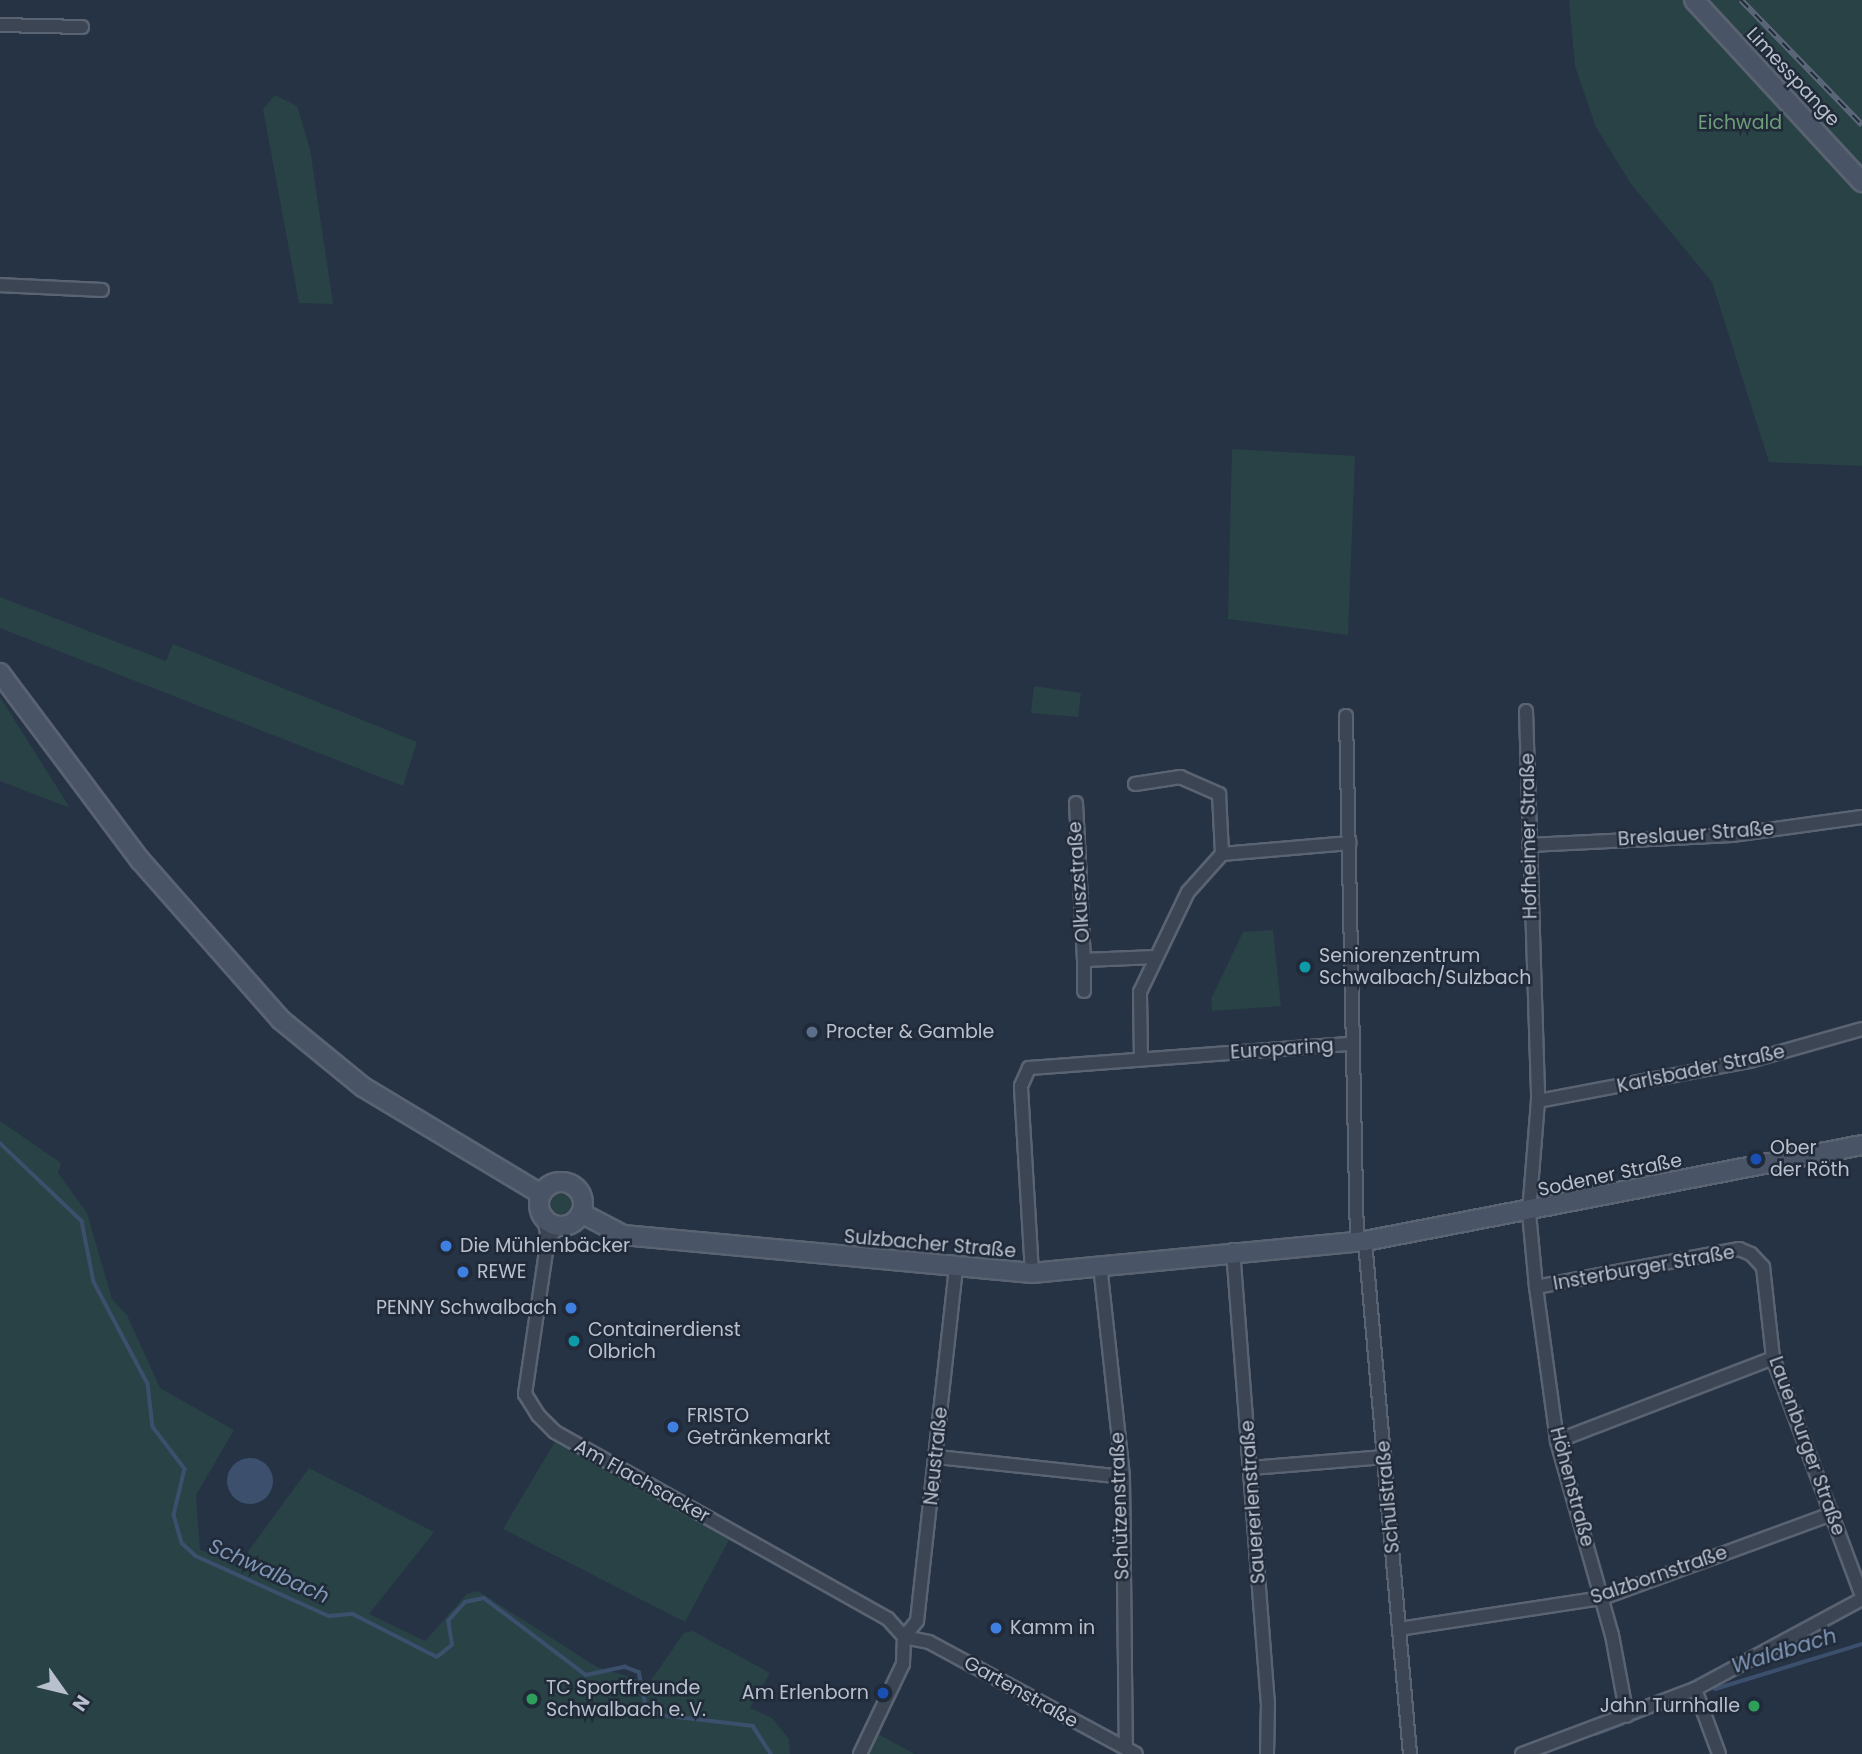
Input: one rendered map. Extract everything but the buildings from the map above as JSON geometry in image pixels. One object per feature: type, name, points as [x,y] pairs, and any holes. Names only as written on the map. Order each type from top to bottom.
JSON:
[{"type":"street","name":"Limesspange","points":[[1694,0],[1862,182]]},
{"type":"street","points":[[0,26],[82,27]]},
{"type":"street","points":[[0,285],[103,290]]},
{"type":"street","points":[[0,673],[140,860],[281,1020],[363,1087],[541,1194],[551,1227],[581,1213],[583,1201],[573,1185],[555,1183],[541,1194]]},
{"type":"street","name":"Hofheimer Straße","points":[[1526,711],[1538,1101],[1529,1213]]},
{"type":"street","name":"Europaring","points":[[1032,1273],[1023,1147],[1026,1072],[1033,1066],[1349,1044],[1350,843],[1346,716]]},
{"type":"street","points":[[1135,784],[1180,777],[1219,794],[1222,853],[1188,892],[1137,1003],[1141,1058]]},
{"type":"street","name":"Olkuszstraße","points":[[1076,803],[1084,991]]},
{"type":"street","name":"Breslauer Straße","points":[[1529,845],[1732,835],[1862,817]]},
{"type":"street","points":[[1222,853],[1350,843]]},
{"type":"street","name":"Olkuszstraße","points":[[1084,960],[1156,957]]},
{"type":"street","name":"Karlsbader Straße","points":[[1538,1101],[1749,1061],[1862,1029]]},
{"type":"street","name":"Schulstraße","points":[[1349,1044],[1361,1241],[1385,1457],[1410,1754]]},
{"type":"street","name":"Sodener Straße","points":[[1361,1241],[1529,1213],[1862,1145]]},
{"type":"street","name":"Sulzbacher Straße","points":[[581,1213],[623,1235],[956,1270],[1032,1273],[1233,1250],[1361,1241]]},
{"type":"street","name":"Höhenstraße","points":[[1529,1213],[1557,1441],[1602,1598],[1627,1716]]},
{"type":"street","name":"Am Flachsacker","points":[[551,1227],[525,1394],[538,1415],[555,1432],[888,1619],[904,1637]]},
{"type":"street","name":"Insterburger Straße","points":[[1536,1287],[1739,1249],[1751,1254]]},
{"type":"street","name":"Sauererlenstraße","points":[[1233,1250],[1251,1468],[1266,1754]]},
{"type":"street","name":"Lauenburger Straße","points":[[1751,1254],[1763,1267],[1773,1358],[1862,1597]]},
{"type":"street","name":"Schützenstraße","points":[[1100,1265],[1123,1477],[1131,1751]]},
{"type":"street","name":"Neustraße","points":[[904,1637],[917,1621],[956,1270]]},
{"type":"street","points":[[1557,1441],[1773,1358]]},
{"type":"street","points":[[937,1457],[1123,1477]]},
{"type":"street","points":[[1251,1468],[1385,1457]]},
{"type":"street","name":"Salzbornstraße","points":[[1399,1629],[1602,1598],[1832,1514]]},
{"type":"street","points":[[1522,1754],[1695,1689],[1862,1597]]},
{"type":"street","points":[[860,1754],[903,1664],[904,1637]]},
{"type":"street","name":"Gartenstraße","points":[[904,1637],[929,1642],[1131,1751]]},
{"type":"street","points":[[1695,1689],[1719,1754]]},
{"type":"green space","name":"Eichwald","points":[[1569,0],[1862,0],[1862,466],[1769,462],[1712,282],[1631,184],[1596,127],[1575,66]]},
{"type":"green space","points":[[275,95],[297,106],[310,149],[333,304],[299,303],[263,109]]},
{"type":"green space","points":[[1232,449],[1355,456],[1348,635],[1228,619]]},
{"type":"green space","points":[[0,597],[166,661],[173,644],[417,742],[403,786],[0,628]]},
{"type":"green space","points":[[1034,686],[1081,693],[1078,717],[1031,713]]},
{"type":"green space","points":[[0,697],[70,808],[0,781]]},
{"type":"green space","points":[[1273,930],[1281,1006],[1212,1011],[1211,999],[1243,932]]},
{"type":"green space","points":[[0,1121],[61,1163],[58,1173],[87,1213],[112,1299],[127,1315],[160,1388],[234,1430],[196,1495],[200,1550],[239,1564],[309,1468],[434,1532],[369,1614],[425,1641],[467,1594],[478,1591],[597,1667],[649,1683],[684,1633],[693,1631],[770,1673],[750,1708],[772,1718],[789,1739],[790,1754],[0,1754]]},
{"type":"green space","points":[[557,1194],[565,1194],[571,1204],[565,1214],[557,1214],[551,1208],[551,1200]]},
{"type":"green space","points":[[556,1440],[731,1536],[685,1622],[503,1529]]},
{"type":"green space","points":[[878,1734],[915,1754],[869,1754]]},
{"type":"water","points":[[250,1458],[266,1465],[273,1481],[266,1497],[250,1504],[234,1497],[227,1481],[234,1465]]},
{"type":"waterway","name":"Schwalbach","points":[[0,1143],[82,1221],[94,1282],[148,1384],[153,1427],[185,1469],[174,1515],[182,1543],[196,1556],[329,1616],[353,1614],[437,1657],[452,1645],[448,1621],[465,1602],[484,1598],[586,1675],[625,1667],[639,1672],[646,1705],[660,1715],[753,1726],[771,1754]]},
{"type":"waterway","name":"Waldbach","points":[[1715,1689],[1862,1644]]},
{"type":"waterway","name":"Waldbach","points":[[1633,1720],[1660,1709]]},
{"type":"waterway","name":"Waldbach","points":[[1596,1734],[1622,1724]]},
{"type":"railway","points":[[1741,0],[1862,125]]},
{"type":"place","name":"Seniorenzentrum Schwalbach/Sulzbach","points":[[1305,967]]},
{"type":"place","name":"Procter & Gamble","points":[[812,1032]]},
{"type":"place","name":"Ober der Röth","points":[[1756,1159]]},
{"type":"place","name":"Die Mühlenbäcker","points":[[446,1246]]},
{"type":"place","name":"REWE","points":[[463,1272]]},
{"type":"place","name":"PENNY Schwalbach","points":[[571,1308]]},
{"type":"place","name":"Containerdienst Olbrich","points":[[574,1341]]},
{"type":"place","name":"FRISTO Getränkemarkt","points":[[673,1427]]},
{"type":"place","name":"Kamm in","points":[[996,1628]]},
{"type":"place","name":"Am Erlenborn","points":[[883,1693]]},
{"type":"place","name":"TC Sportfreunde Schwalbach e. V.","points":[[532,1699]]},
{"type":"place","name":"Jahn Turnhalle","points":[[1754,1706]]}]
